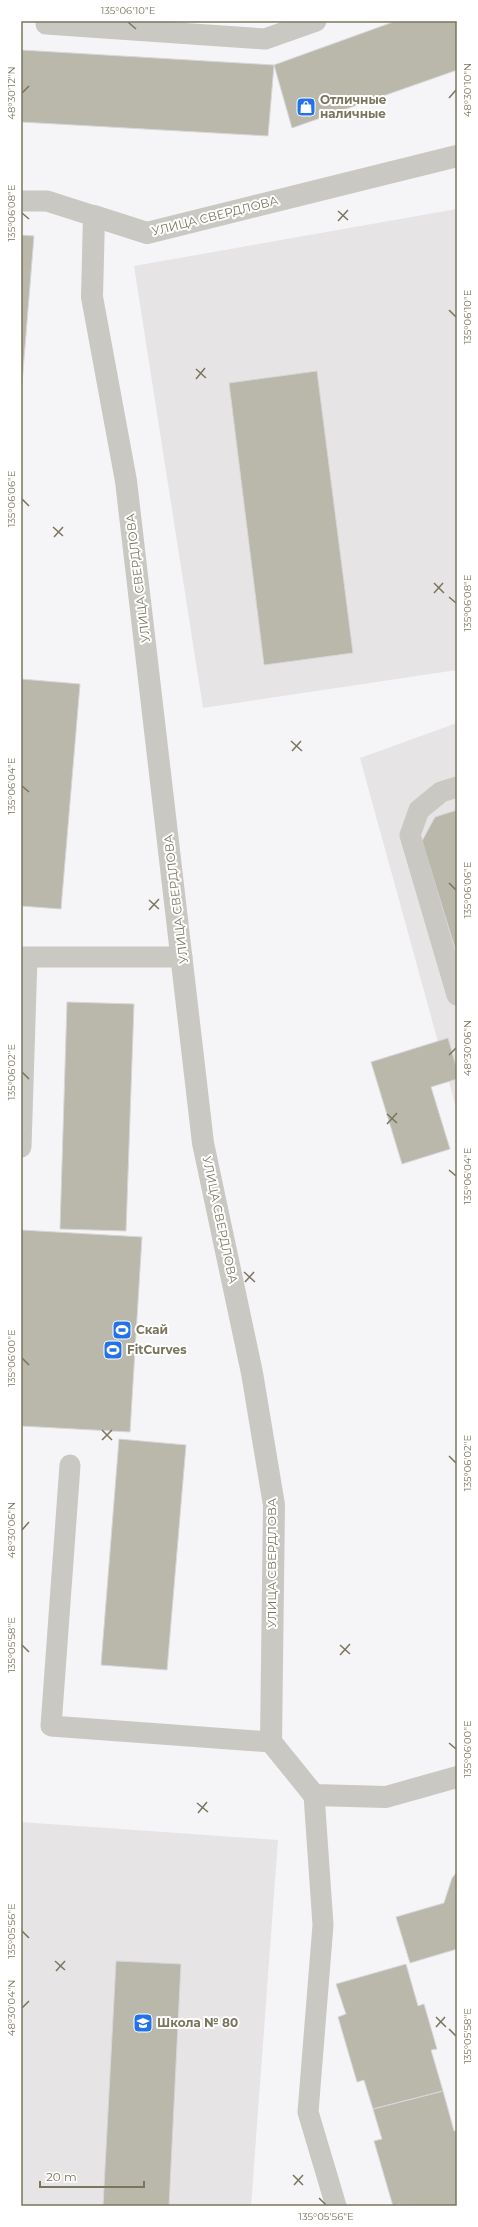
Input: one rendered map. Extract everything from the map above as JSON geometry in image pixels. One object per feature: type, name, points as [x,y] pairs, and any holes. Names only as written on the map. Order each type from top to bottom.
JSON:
[{"type":"street","name":"УЛИЦА СВЕРДЛОВА","points":[[271,1742],[274,1505],[252,1373],[203,1143],[126,481],[92,297],[94,216],[147,233],[457,156]]},
{"type":"street","points":[[271,1742],[314,1795],[386,1797],[457,1777]]},
{"type":"lane","points":[[46,24],[172,27],[265,39],[316,21]]},
{"type":"lane","points":[[21,201],[47,201],[94,216]]},
{"type":"lane","points":[[457,787],[441,792],[419,810],[410,835],[457,994]]},
{"type":"lane","points":[[21,1147],[24,957],[182,957]]},
{"type":"lane","points":[[70,1465],[51,1726],[271,1742]]},
{"type":"lane","points":[[314,1795],[323,1925],[308,2112],[336,2206]]},
{"type":"shaded area","points":[[457,209],[457,670],[203,708],[134,266]]},
{"type":"shaded area","points":[[457,723],[457,1111],[360,758]]},
{"type":"shaded area","name":"Школа № 80","points":[[21,1822],[278,1840],[251,2206],[21,2206]]},
{"type":"building","points":[[396,21],[457,21],[457,70],[292,128],[274,65]]},
{"type":"building","points":[[21,50],[274,65],[268,136],[21,122]]},
{"type":"building","points":[[21,235],[34,236],[21,396]]},
{"type":"building","points":[[317,371],[353,653],[264,665],[229,383]]},
{"type":"building","points":[[21,679],[80,684],[61,909],[21,906]]},
{"type":"building","points":[[457,810],[457,955],[422,841],[435,817]]},
{"type":"building","points":[[67,1002],[134,1004],[126,1231],[60,1229]]},
{"type":"building","points":[[448,1038],[457,1069],[457,1079],[431,1087],[450,1149],[402,1164],[371,1062]]},
{"type":"building","points":[[21,1230],[142,1237],[130,1432],[21,1426]]},
{"type":"building","points":[[119,1439],[186,1445],[167,1670],[101,1665]]},
{"type":"building","points":[[457,1872],[457,1949],[410,1963],[396,1917],[444,1903],[452,1878]]},
{"type":"building","points":[[116,1961],[181,1964],[169,2206],[103,2206]]},
{"type":"building","points":[[406,1964],[418,2006],[424,2004],[437,2049],[431,2050],[443,2091],[373,2109],[364,2080],[357,2082],[338,2017],[346,2014],[336,1984]]},
{"type":"building","points":[[443,2091],[454,2131],[457,2131],[457,2206],[401,2206],[400,2204],[393,2206],[374,2141],[382,2139],[373,2109]]},
{"type":"place","name":"Отличные наличные","points":[[306,107]]},
{"type":"place","name":"Скай","points":[[122,1330]]},
{"type":"place","name":"FitCurves","points":[[113,1350]]},
{"type":"place","name":"Школа № 80","points":[[143,2023]]}]
